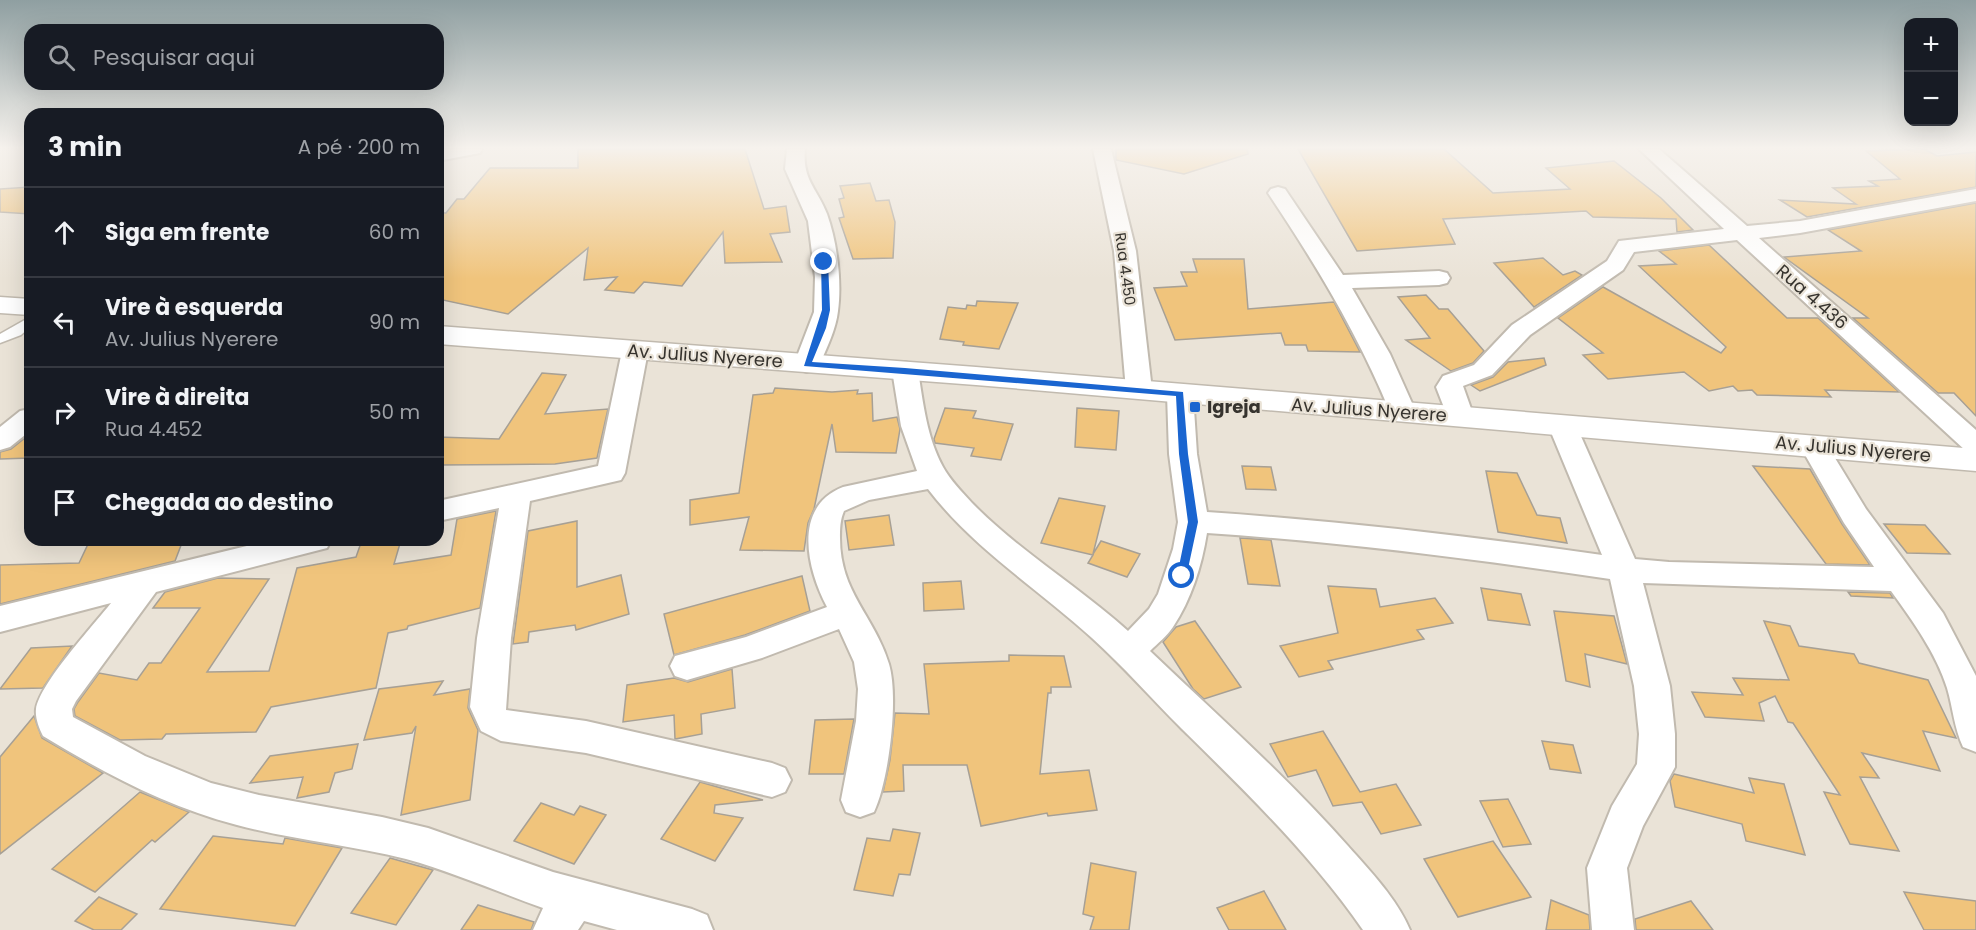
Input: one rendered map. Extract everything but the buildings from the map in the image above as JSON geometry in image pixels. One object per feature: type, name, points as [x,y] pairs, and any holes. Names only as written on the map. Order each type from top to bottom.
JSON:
[{"type":"main road","points":[[0,305],[24,307]]},
{"type":"main road","name":"Av. Julius Nyerere","points":[[444,335],[905,370],[1976,460]]},
{"type":"street","points":[[805,192],[816,211],[824,262],[826,310],[822,328],[807,364]]},
{"type":"street","name":"Rua 4.450","points":[[1112,192],[1125,251],[1139,390]]},
{"type":"street","name":"Rua 4.436","points":[[1696,192],[1976,445]]},
{"type":"street","points":[[1278,193],[1360,320],[1385,366],[1403,412]]},
{"type":"street","points":[[1460,417],[1449,387],[1452,381],[1483,370],[1521,330],[1615,265],[1627,246],[1833,222],[1976,195]]},
{"type":"street","points":[[1337,282],[1439,278]]},
{"type":"street","points":[[444,510],[611,473],[635,351]]},
{"type":"street","points":[[905,370],[911,415],[935,478],[983,530],[1093,619],[1128,652],[1306,828],[1364,894],[1389,930]]},
{"type":"street","points":[[1128,652],[1161,618],[1174,595],[1189,549],[1193,522],[1183,454],[1180,394]]},
{"type":"street","points":[[0,441],[24,422]]},
{"type":"street","points":[[1562,425],[1624,570],[1652,686],[1657,734],[1656,767],[1626,819],[1607,868],[1613,930]]},
{"type":"street","points":[[1814,446],[1855,516],[1931,622],[1964,687],[1976,736]]},
{"type":"street","points":[[860,800],[875,701],[873,673],[867,649],[833,587],[824,555],[826,518],[832,505],[864,491],[935,478]]},
{"type":"street","points":[[516,493],[494,638],[488,707],[493,721],[501,726],[586,737],[772,780]]},
{"type":"street","points":[[1193,522],[1317,530],[1669,574],[1900,579]]},
{"type":"street","points":[[0,619],[292,546]]},
{"type":"street","points":[[146,582],[61,693],[54,709],[56,726],[90,746],[154,777],[212,801],[407,841],[564,914],[655,918],[692,930]]},
{"type":"street","points":[[687,666],[750,650],[848,613]]},
{"type":"lane","points":[[0,339],[24,326]]},
{"type":"place","name":"Igreja","points":[[1195,407]]},
{"type":"route","points":[[824,262],[826,310],[822,328],[807,364],[905,370],[1180,394],[1183,454],[1193,522],[1182,576]]}]
